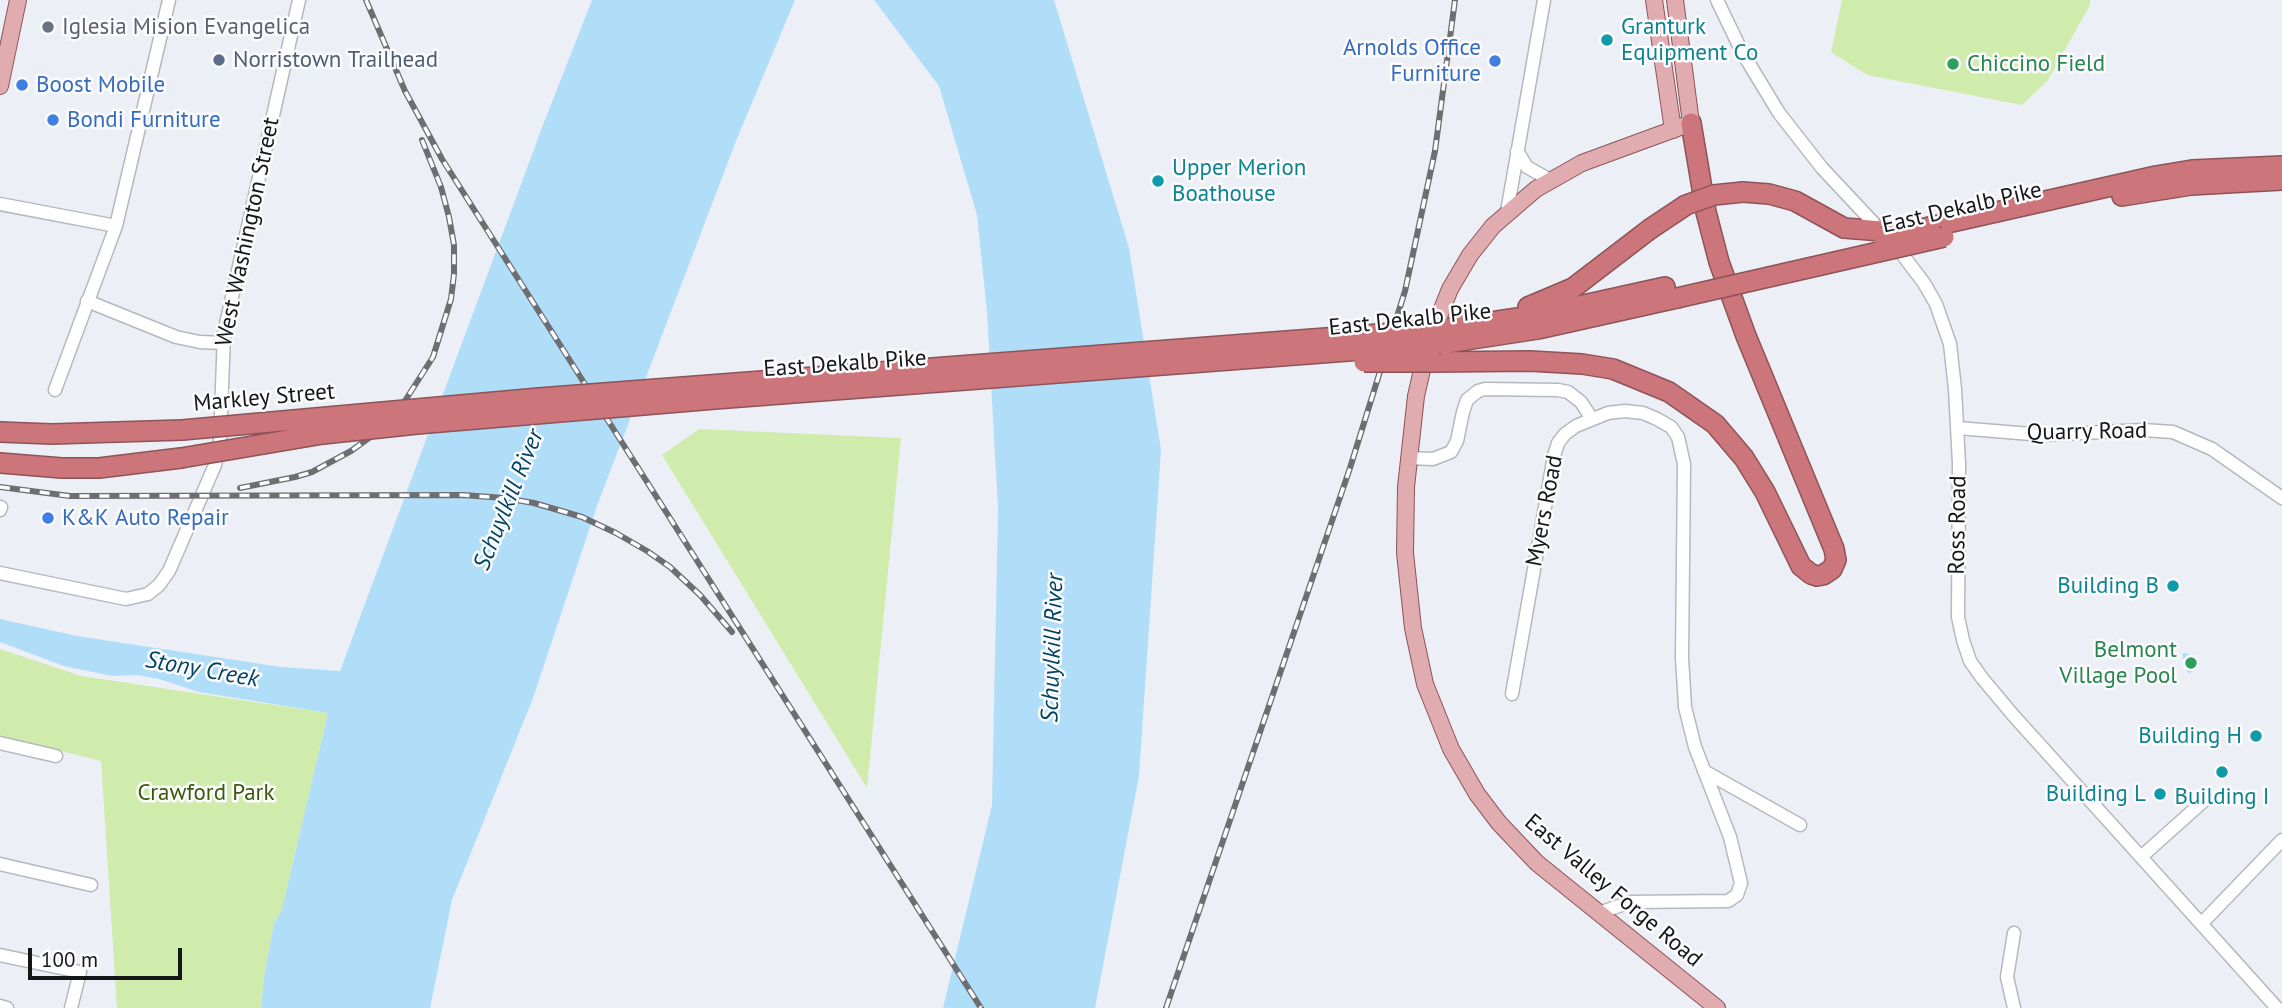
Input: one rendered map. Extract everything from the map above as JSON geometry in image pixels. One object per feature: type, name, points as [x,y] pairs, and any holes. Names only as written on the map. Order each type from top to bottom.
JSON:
[{"type":"highway","points":[[1439,345],[1531,361],[1613,369],[1669,392],[1705,416],[1739,451],[1765,492],[1801,566],[1817,576],[1832,569],[1836,560],[1833,549],[1723,275],[1682,126]]},
{"type":"highway","name":"East Dekalb Pike","points":[[530,406],[1327,353],[1344,362],[1538,329],[1675,292],[1937,232],[2156,176],[2192,170],[2282,166]]},
{"type":"highway","name":"East Dekalb Pike","points":[[1937,232],[2132,194],[2204,184],[2282,180]]},
{"type":"highway","points":[[1510,320],[1524,308],[1562,294],[1585,280],[1650,229],[1686,205],[1714,195],[1743,192],[1769,194],[1795,201],[1844,228],[1882,231]]},
{"type":"highway","name":"East Dekalb Pike","points":[[530,406],[1439,345],[1510,320],[1675,292]]},
{"type":"highway","name":"Markley Street","points":[[0,432],[52,435],[182,430],[530,406]]},
{"type":"highway","name":"Markley Street","points":[[0,463],[99,468],[530,406]]},
{"type":"main road","points":[[0,86],[18,0]]},
{"type":"main road","points":[[1654,0],[1682,126]]},
{"type":"main road","points":[[1675,0],[1682,126]]},
{"type":"main road","name":"East Valley Forge Road","points":[[1682,126],[1598,156],[1550,180],[1507,212],[1470,255],[1442,305],[1422,365],[1408,458],[1405,520],[1410,605],[1423,675],[1444,735],[1472,786],[1511,837],[1551,875],[1717,1008]]},
{"type":"street","points":[[55,390],[116,226],[169,0]]},
{"type":"street","name":"West Washington Street","points":[[0,573],[126,599],[148,594],[169,572],[215,465],[220,441],[223,343],[299,0]]},
{"type":"street","points":[[1507,212],[1544,0]]},
{"type":"street","name":"Ross Road","points":[[1717,0],[1742,52],[1779,113],[1822,169],[1912,264],[1936,304],[1944,325],[1952,363],[1959,464],[1957,594],[1963,640],[1970,660],[2013,715],[2277,1008]]},
{"type":"street","points":[[1517,151],[1527,167],[1550,180]]},
{"type":"street","points":[[0,204],[116,226]]},
{"type":"street","points":[[87,301],[176,337],[223,343]]},
{"type":"street","points":[[1408,458],[1433,459],[1451,452],[1457,442],[1467,400],[1485,388],[1568,392],[1581,402],[1592,419]]},
{"type":"street","name":"Myers Road","points":[[1512,694],[1558,443],[1565,434],[1592,419],[1625,411],[1643,413],[1671,427],[1682,449],[1683,684],[1689,728],[1734,852],[1741,883],[1737,895],[1721,902],[1630,902],[1599,913]]},
{"type":"street","name":"Quarry Road","points":[[1958,428],[2043,435],[2143,430],[2173,432],[2212,449],[2282,498]]},
{"type":"street","points":[[0,743],[56,755]]},
{"type":"street","points":[[1704,771],[1800,825]]},
{"type":"street","points":[[2141,857],[2207,798]]},
{"type":"street","points":[[2202,924],[2282,840]]},
{"type":"street","points":[[0,864],[91,885]]},
{"type":"street","points":[[2014,933],[2007,977],[2014,1008]]},
{"type":"street","points":[[0,955],[80,972],[71,1008]]},
{"type":"street","points":[[0,1006],[7,1008]]},
{"type":"green space","name":"Chiccino Field","points":[[1842,0],[2090,0],[2090,5],[2048,80],[2022,105],[1867,75],[1831,52]]},
{"type":"green space","points":[[699,429],[901,438],[867,788],[662,455]]},
{"type":"green space","name":"Crawford Park","points":[[0,649],[81,676],[328,713],[282,909],[274,923],[261,1008],[117,1008],[101,761],[0,736]]},
{"type":"water","points":[[592,0],[795,0],[736,141],[597,506],[533,698],[452,900],[430,1008],[261,1008],[274,923],[282,909],[328,713],[199,692],[137,675],[112,676],[64,666],[0,642],[0,619],[77,636],[281,667],[340,671]]},
{"type":"water","name":"Schuylkill River","points":[[874,0],[1054,0],[1129,248],[1161,450],[1139,776],[1095,1008],[943,1008],[992,805],[998,508],[987,312],[977,215],[939,86]]},
{"type":"water","name":"Belmont Village Pool","points":[[2182,654],[2193,657],[2198,665],[2197,669],[2190,673],[2187,672],[2188,667]]},
{"type":"railway","points":[[366,0],[405,91],[442,159],[981,1008]]},
{"type":"railway","points":[[1166,1008],[1350,468],[1405,291],[1435,151],[1455,0]]},
{"type":"railway","points":[[240,488],[312,472],[351,451],[373,435],[401,407],[433,357],[451,299],[454,245],[441,187],[422,140]]},
{"type":"railway","points":[[0,487],[70,496],[463,495],[534,503],[582,517],[647,551],[670,567],[700,595],[732,632]]},
{"type":"place","name":"Iglesia Mision Evangelica","points":[[48,27]]},
{"type":"place","name":"Granturk Equipment Co","points":[[1607,40]]},
{"type":"place","name":"Norristown Trailhead","points":[[219,60]]},
{"type":"place","name":"Arnolds Office Furniture","points":[[1495,61]]},
{"type":"place","name":"Chiccino Field","points":[[1953,64]]},
{"type":"place","name":"Boost Mobile","points":[[22,85]]},
{"type":"place","name":"Bondi Furniture","points":[[53,120]]},
{"type":"place","name":"Upper Merion Boathouse","points":[[1158,181]]},
{"type":"place","name":"K&K Auto Repair","points":[[48,518]]},
{"type":"place","name":"Building B","points":[[2173,586]]},
{"type":"place","name":"Belmont Village Pool","points":[[2191,663]]},
{"type":"place","name":"Building H","points":[[2256,736]]},
{"type":"place","name":"Building I","points":[[2222,772]]},
{"type":"place","name":"Building L","points":[[2160,794]]},
{"type":"water label","name":"Stony Creek","points":[[202,670]]}]
